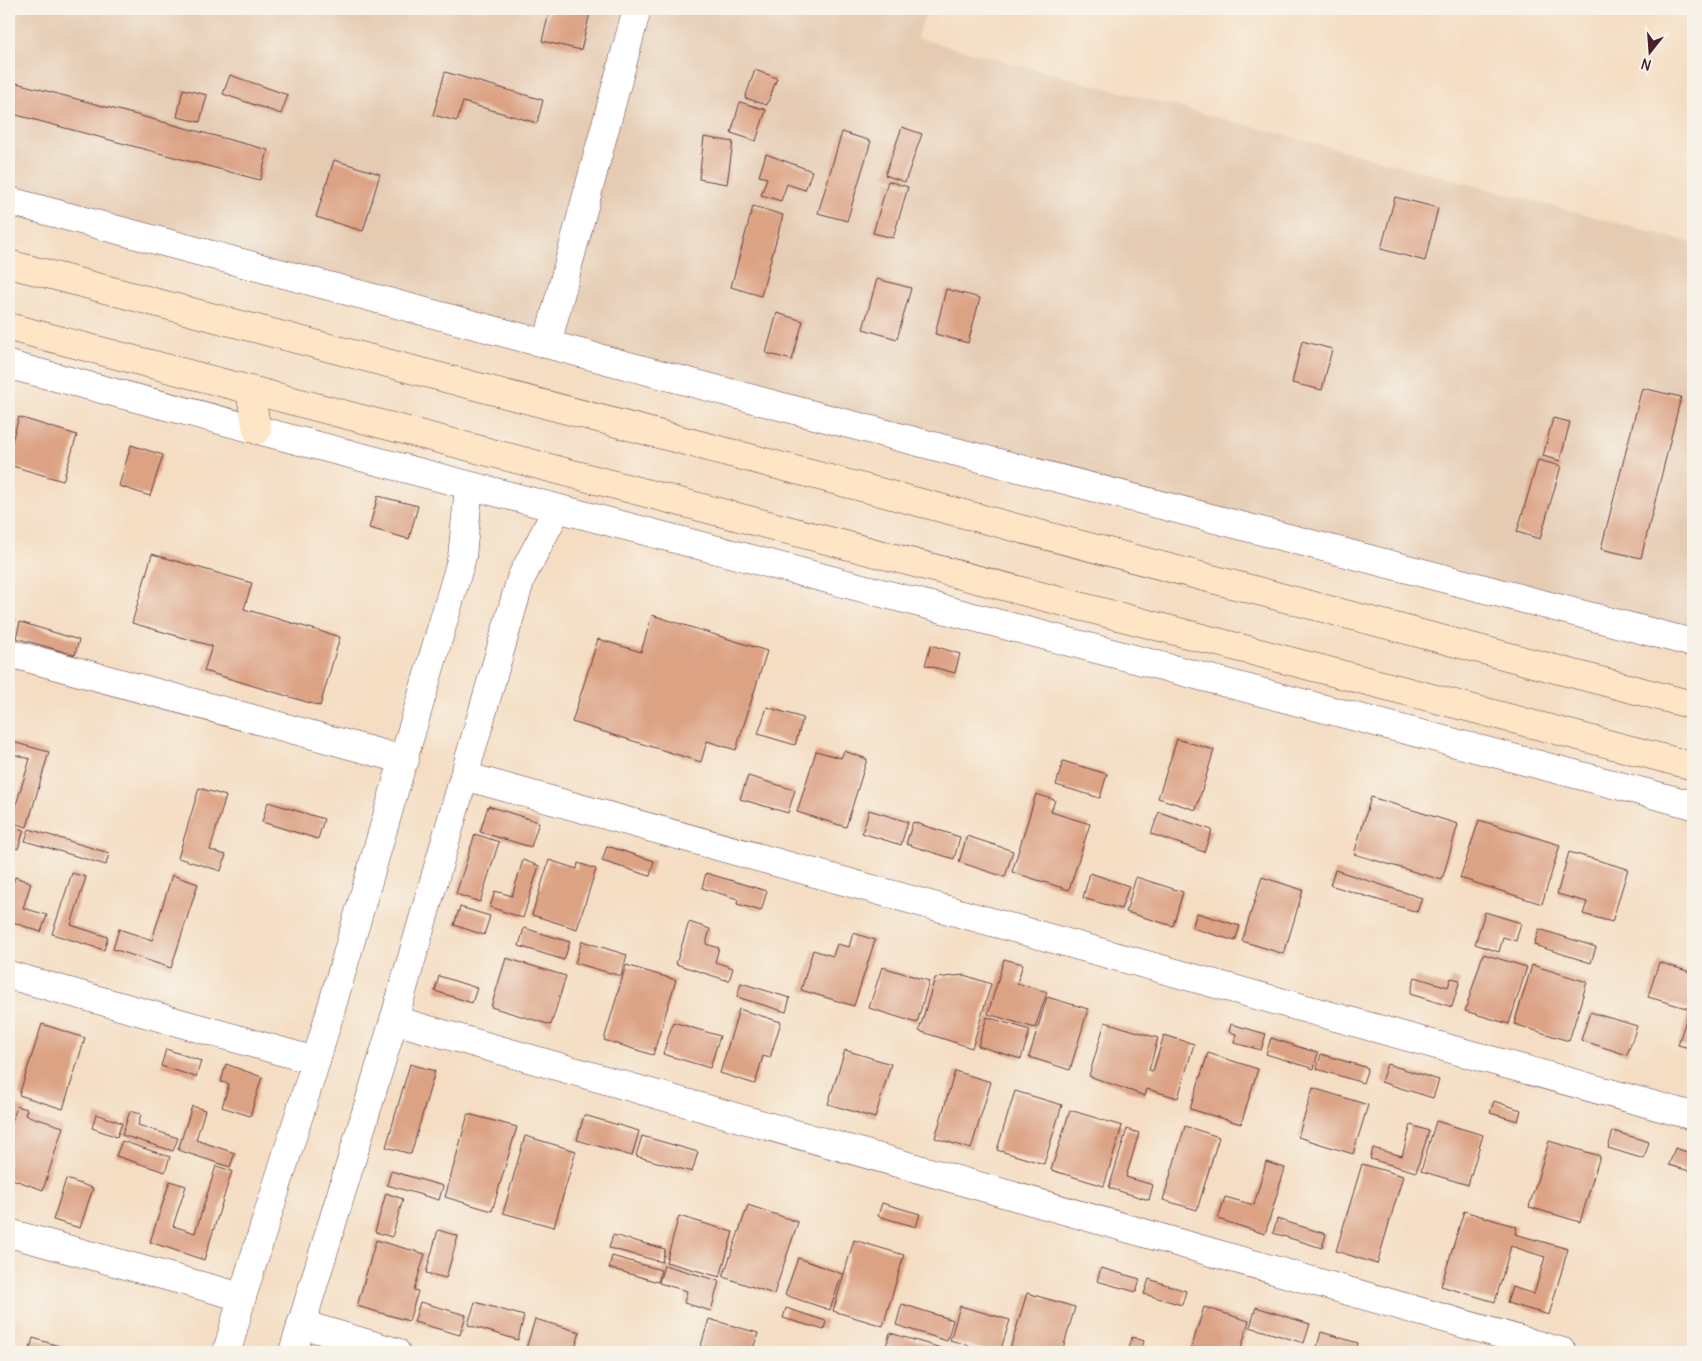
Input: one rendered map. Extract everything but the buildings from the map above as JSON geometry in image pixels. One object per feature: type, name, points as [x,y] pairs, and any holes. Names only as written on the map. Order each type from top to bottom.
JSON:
[{"type":"main road","points":[[9,264],[1693,705]]},
{"type":"main road","points":[[9,327],[1693,766]]},
{"type":"main road","points":[[250,391],[257,430]]},
{"type":"street","points":[[547,344],[637,9]]},
{"type":"street","points":[[9,201],[547,344],[1693,643]]},
{"type":"street","points":[[9,365],[1693,805]]},
{"type":"street","points":[[227,1352],[405,760],[462,557],[469,486]]},
{"type":"street","points":[[294,1352],[394,1020],[521,578],[557,509]]},
{"type":"street","points":[[9,653],[405,760]]},
{"type":"street","points":[[464,776],[1693,1116]]},
{"type":"street","points":[[9,975],[316,1061]]},
{"type":"street","points":[[394,1020],[1562,1352]]},
{"type":"street","points":[[9,1233],[242,1297]]},
{"type":"street","points":[[301,1324],[396,1352]]},
{"type":"shaded area","points":[[9,9],[926,9],[917,38],[1693,243],[1693,643],[9,201]]}]
